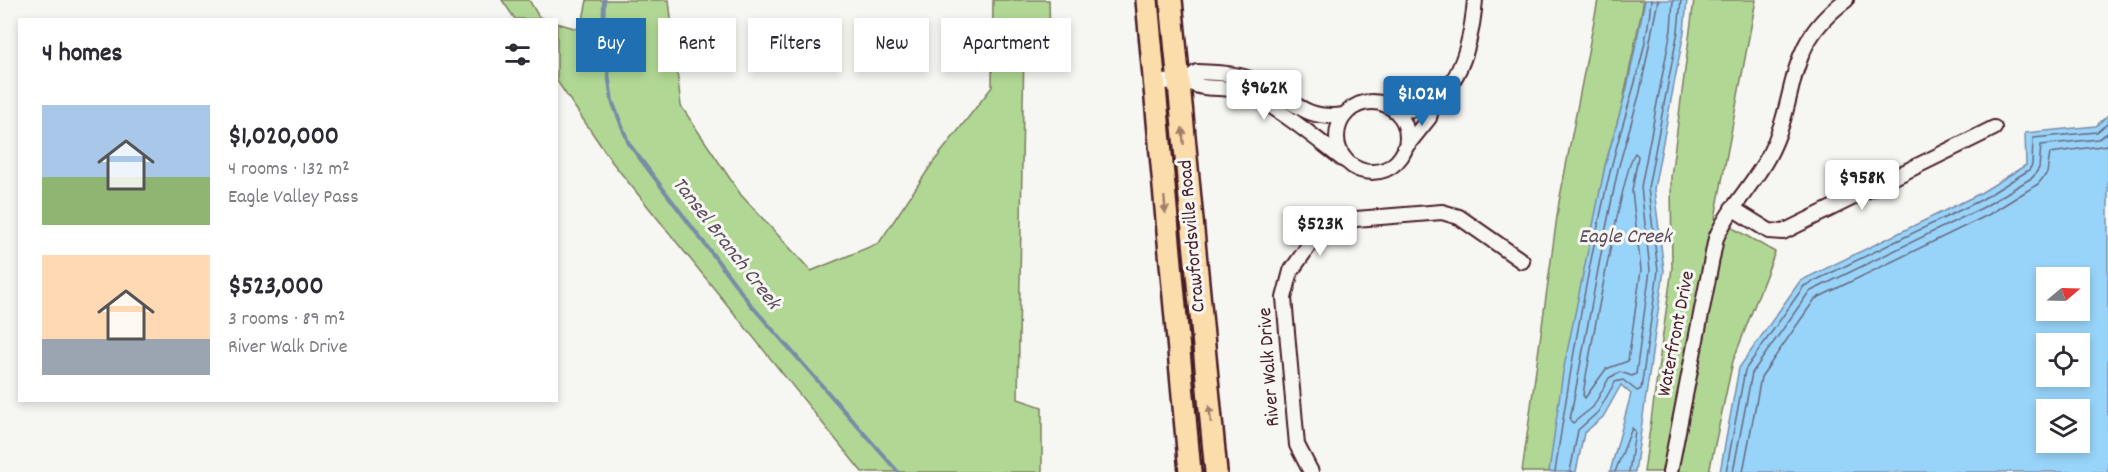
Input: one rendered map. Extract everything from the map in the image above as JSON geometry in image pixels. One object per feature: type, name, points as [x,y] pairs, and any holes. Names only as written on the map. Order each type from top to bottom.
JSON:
[{"type":"main road","name":"Crawfordsville Road","points":[[1147,0],[1190,472]]},
{"type":"main road","name":"Crawfordsville Road","points":[[1171,0],[1183,81],[1216,472]]},
{"type":"street","points":[[1183,81],[1197,88],[1234,89],[1255,97],[1349,164],[1364,171],[1383,170],[1397,162],[1429,118],[1433,103],[1454,79],[1465,57],[1473,27],[1471,0]]},
{"type":"street","name":"Waterfront Drive","points":[[1670,472],[1716,238],[1732,208],[1774,145],[1787,110],[1793,73],[1805,45],[1826,16],[1846,0]]},
{"type":"street","points":[[1153,83],[1183,81],[1197,72],[1240,76],[1261,83],[1305,112],[1327,116],[1344,115]]},
{"type":"street","points":[[1349,164],[1342,157],[1337,143],[1338,128],[1344,115],[1358,104],[1371,102],[1384,104],[1395,110],[1405,124],[1405,148]]},
{"type":"street","points":[[1395,110],[1408,110],[1433,103]]},
{"type":"street","points":[[1732,208],[1758,226],[1779,233],[1994,128]]},
{"type":"street","name":"River Walk Drive","points":[[1311,472],[1297,445],[1284,298],[1291,271],[1310,244],[1326,231],[1356,219],[1442,212],[1459,217],[1522,261]]},
{"type":"green space","points":[[502,0],[529,0],[539,17],[543,18],[514,18]]},
{"type":"green space","points":[[587,0],[669,0],[671,18],[658,18],[658,72],[677,72],[681,106],[741,195],[811,271],[879,243],[932,164],[992,87],[992,72],[1024,72],[1018,399],[1042,407],[1042,472],[862,472],[612,162],[558,82],[558,23],[576,29],[576,72],[646,72],[646,18],[583,18]]},
{"type":"green space","points":[[993,0],[1049,0],[1049,18],[993,18]]},
{"type":"green space","points":[[1598,0],[1644,0],[1622,106],[1605,166],[1549,472],[1522,472],[1559,202]]},
{"type":"green space","points":[[1694,0],[1756,0],[1715,218],[1775,252],[1733,361],[1709,472],[1644,472],[1672,268],[1671,177]]},
{"type":"water","name":"Eagle Creek","points":[[1645,0],[1687,0],[1684,32],[1654,189],[1664,270],[1635,472],[1610,472],[1631,394],[1621,385],[1603,417],[1584,433],[1576,472],[1549,472],[1563,372],[1605,166],[1627,88]]},
{"type":"water","points":[[2108,115],[2108,472],[1720,472],[1739,368],[1800,281],[1979,194],[2026,165],[2025,133],[2096,126]]},
{"type":"waterway","name":"Tansel Branch Creek","points":[[604,0],[603,39],[612,101],[629,144],[751,305],[898,472]]}]
